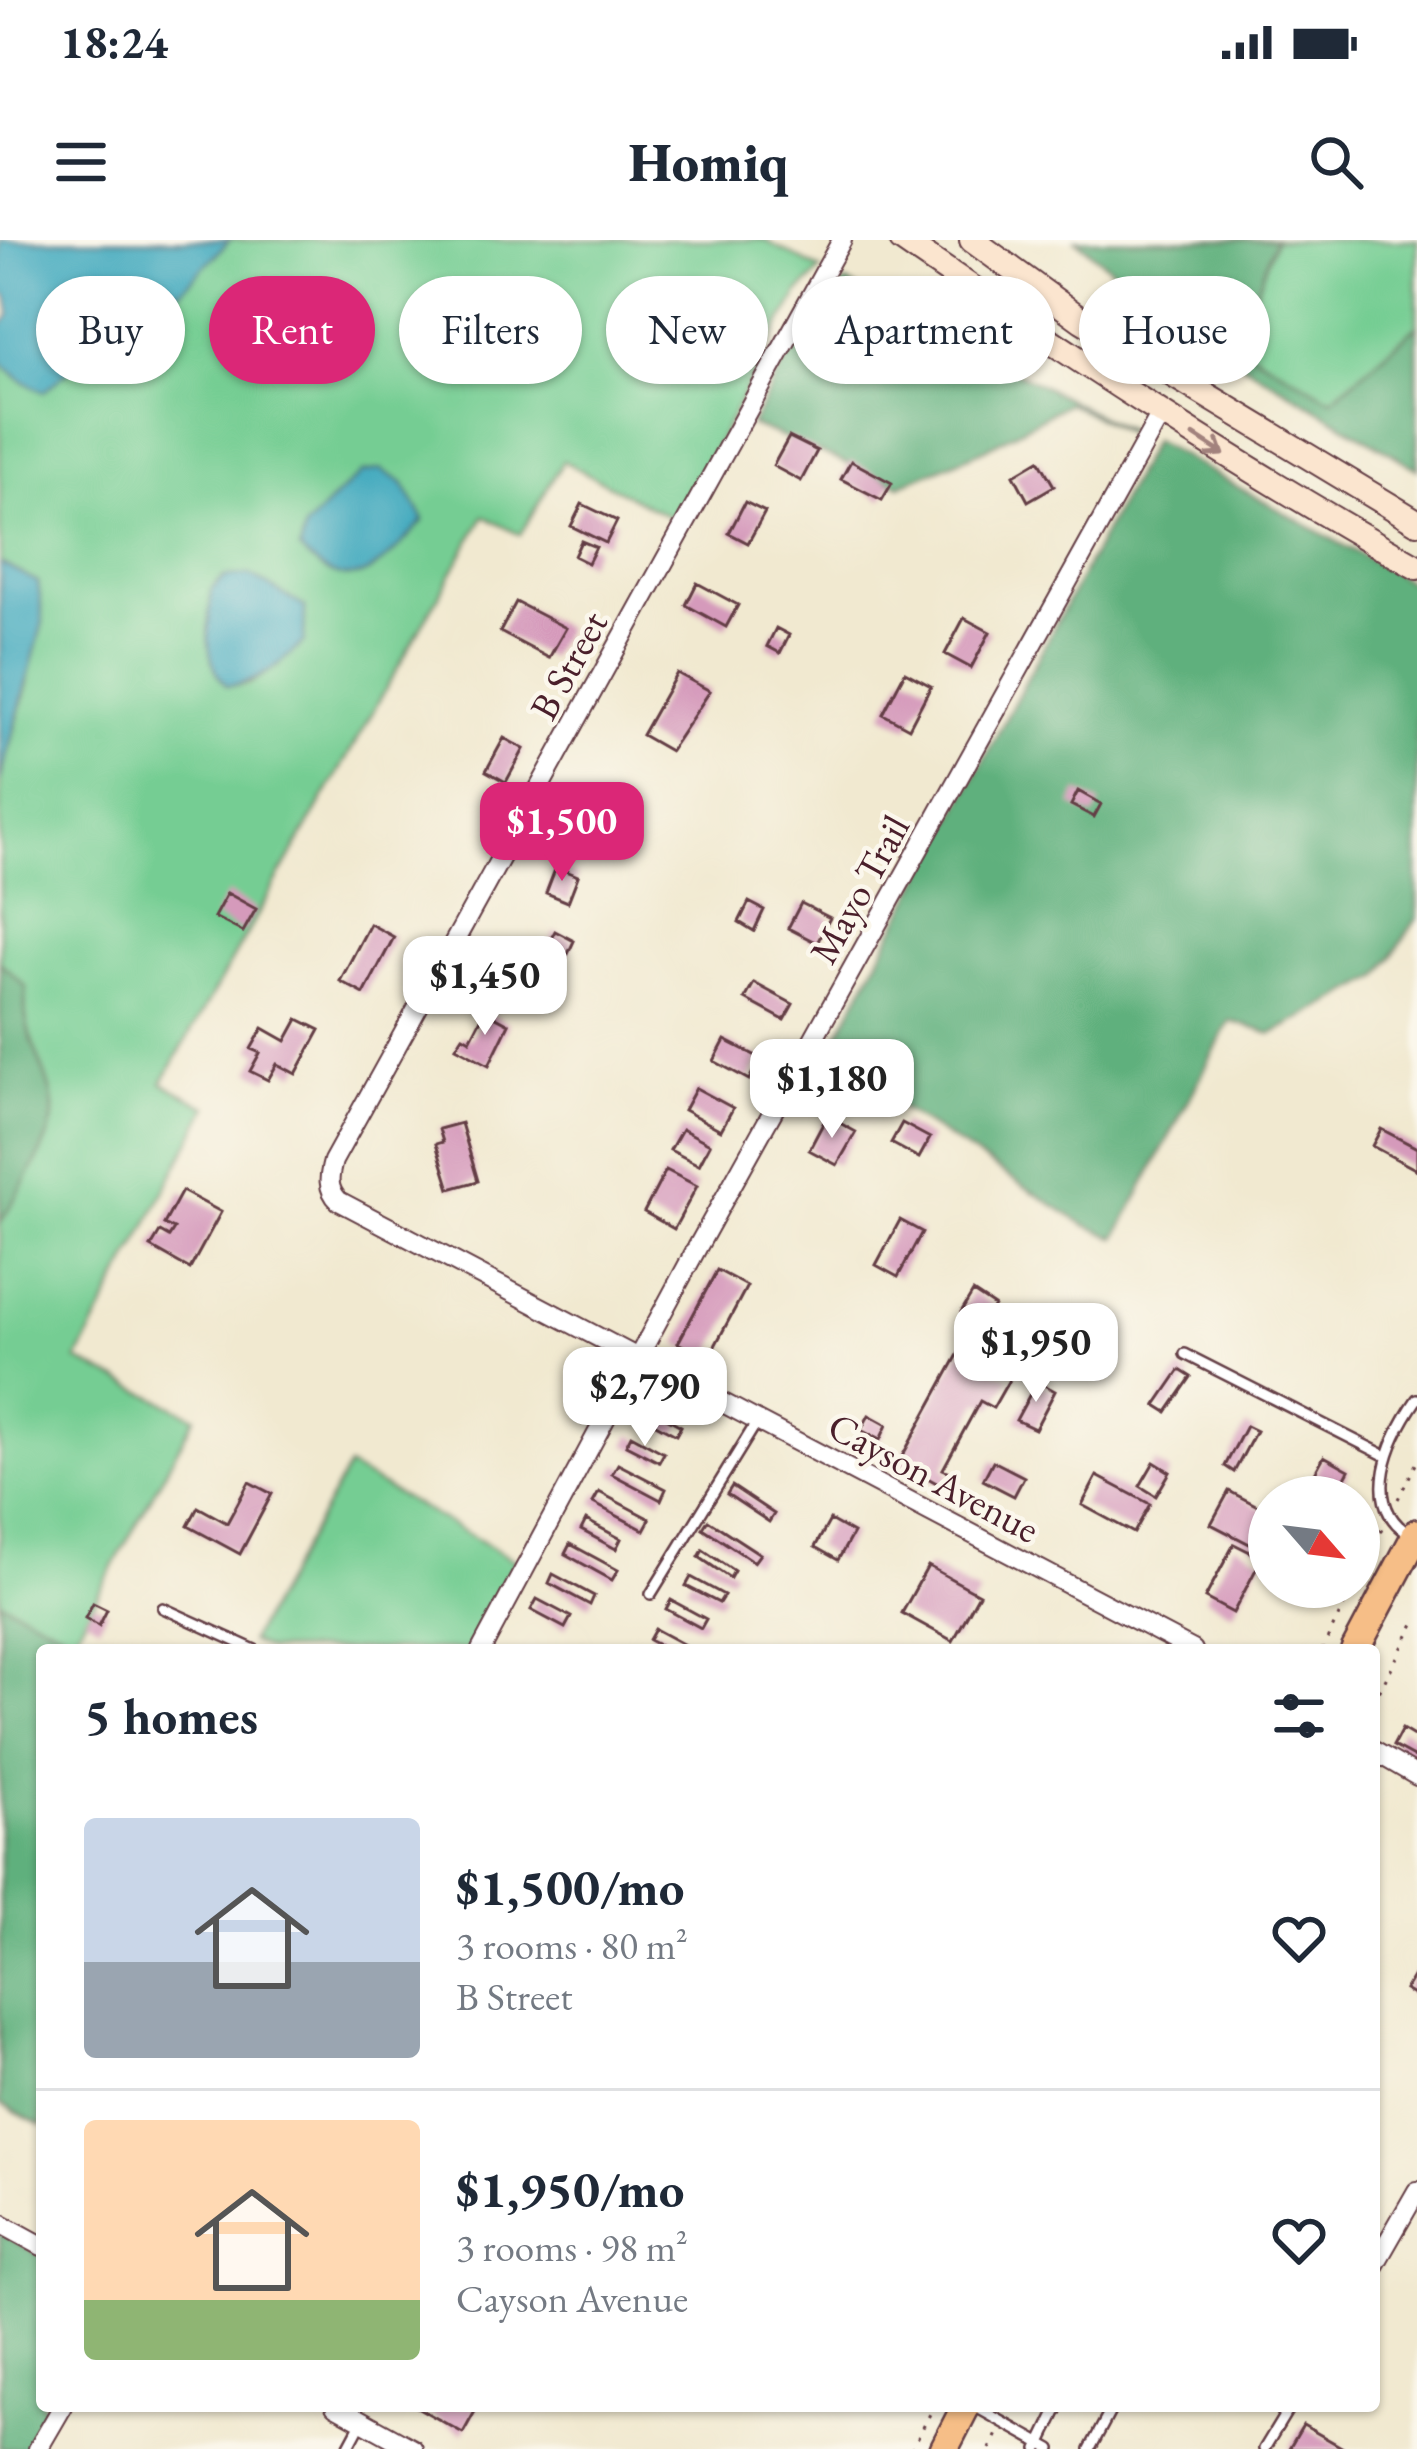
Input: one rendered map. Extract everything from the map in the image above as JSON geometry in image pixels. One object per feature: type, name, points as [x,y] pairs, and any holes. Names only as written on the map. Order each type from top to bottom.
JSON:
[{"type":"main road","points":[[902,240],[1276,488],[1417,567]]},
{"type":"main road","points":[[972,240],[1082,320],[1417,522]]},
{"type":"main road","points":[[1358,1644],[1416,1535]]},
{"type":"main road","points":[[944,2449],[966,2412]]},
{"type":"street","name":"B Street","points":[[330,1189],[333,1161],[842,240]]},
{"type":"street","name":"Mayo Trail","points":[[484,1644],[1161,414]]},
{"type":"street","name":"Cayson Avenue","points":[[330,1189],[339,1202],[1181,1644]]},
{"type":"street","points":[[1380,1754],[1417,1776]]},
{"type":"street","points":[[1380,2256],[1417,2191]]},
{"type":"street","points":[[0,2223],[36,2243]]},
{"type":"street","points":[[38,2449],[60,2412]]},
{"type":"street","points":[[346,2412],[413,2449]]},
{"type":"lane","points":[[1185,1354],[1386,1456]]},
{"type":"lane","points":[[1416,1535],[1392,1524],[1383,1508],[1386,1456],[1417,1400]]},
{"type":"lane","points":[[651,1594],[758,1420]]},
{"type":"lane","points":[[163,1607],[243,1644]]},
{"type":"lane","points":[[981,2412],[1043,2447],[1057,2412]]},
{"type":"lane","points":[[1062,2412],[1070,2418]]},
{"type":"lane","points":[[1090,2449],[1110,2412]]},
{"type":"lane","points":[[1264,2449],[1286,2412]]},
{"type":"lane","points":[[347,2449],[362,2421]]},
{"type":"lane","points":[[1083,2425],[1099,2432]]},
{"type":"path","points":[[1325,1644],[1343,1608]]},
{"type":"path","points":[[1380,1690],[1417,1618]]},
{"type":"path","points":[[912,2449],[931,2412]]},
{"type":"green space","points":[[230,240],[764,240],[821,270],[815,276],[792,276],[792,304],[768,347],[768,276],[606,276],[606,384],[749,384],[677,521],[563,461],[520,535],[484,516],[162,1083],[208,1107],[77,1360],[195,1417],[74,1638],[0,1601],[0,1223],[40,1154],[53,1114],[48,1083],[27,1022],[27,988],[0,962],[0,781],[28,683],[38,582],[0,563],[0,362],[44,391],[52,384],[185,384],[185,286]],"holes":[[[250,575],[279,665],[249,684],[227,686],[212,589],[224,577]]]},
{"type":"green space","points":[[1076,240],[1275,240],[1262,276],[1121,276]]},
{"type":"green space","points":[[1275,240],[1417,240],[1417,326],[1332,399],[1270,363],[1270,276],[1262,276]]},
{"type":"green space","points":[[1417,326],[1417,469],[1270,380],[1270,363],[1332,399]]},
{"type":"green space","points":[[792,349],[792,384],[1039,384],[1134,432],[1132,435],[1068,403],[984,450],[900,485],[751,425]]},
{"type":"green space","points":[[1153,440],[1417,586],[1417,918],[1379,977],[1272,1034],[1230,1021],[1116,1238],[1085,1225],[825,1060]]},
{"type":"green space","points":[[0,962],[27,988],[27,1021],[48,1082],[53,1114],[40,1154],[0,1223]]},
{"type":"green space","points":[[348,1467],[516,1561],[472,1644],[250,1641]]},
{"type":"green space","points":[[0,1601],[85,1644],[36,1644],[36,2123],[0,2104]]},
{"type":"green space","points":[[0,2233],[36,2253],[36,2412],[48,2412],[26,2449],[0,2449]]},
{"type":"water","points":[[0,240],[230,240],[185,287],[185,276],[36,276],[36,384],[53,384],[44,392],[0,362],[0,327],[10,315],[7,297],[0,290]]},
{"type":"water","points":[[381,469],[403,483],[424,520],[367,572],[337,575],[319,567],[300,550],[305,528],[362,473]]},
{"type":"water","points":[[0,563],[38,582],[43,622],[0,781]]},
{"type":"water","points":[[250,575],[305,607],[304,642],[260,677],[227,686],[210,653],[212,589],[224,577]]},
{"type":"building","points":[[789,437],[817,451],[801,481],[773,466]]},
{"type":"building","points":[[1039,460],[1054,486],[1028,501],[1014,475]]},
{"type":"building","points":[[851,461],[892,483],[882,500],[841,479]]},
{"type":"building","points":[[745,502],[765,512],[748,543],[729,533]]},
{"type":"building","points":[[582,504],[617,521],[606,543],[571,526]]},
{"type":"building","points":[[581,541],[596,547],[588,563],[574,556]]},
{"type":"building","points":[[697,583],[738,605],[726,627],[686,605]]},
{"type":"building","points":[[516,602],[566,628],[549,658],[500,632]]},
{"type":"building","points":[[964,618],[990,632],[971,668],[945,654]]},
{"type":"building","points":[[776,628],[789,635],[780,653],[767,646]]},
{"type":"building","points":[[905,672],[931,686],[909,728],[883,714]]},
{"type":"building","points":[[677,673],[710,691],[670,751],[642,735]]},
{"type":"building","points":[[504,738],[524,749],[506,782],[486,771]]},
{"type":"building","points":[[1078,791],[1101,804],[1094,817],[1071,805]]},
{"type":"building","points":[[556,867],[578,876],[568,902],[546,893]]},
{"type":"building","points":[[227,893],[256,909],[243,932],[214,917]]},
{"type":"building","points":[[749,902],[764,910],[754,931],[739,922]]},
{"type":"building","points":[[801,903],[830,918],[817,943],[788,928]]},
{"type":"building","points":[[370,924],[394,937],[364,994],[340,981]]},
{"type":"building","points":[[555,931],[574,941],[568,954],[548,944]]},
{"type":"building","points":[[754,983],[793,1004],[784,1020],[745,999]]},
{"type":"building","points":[[485,1011],[509,1024],[489,1065],[456,1047],[463,1036],[470,1040]]},
{"type":"building","points":[[298,1019],[320,1030],[296,1074],[277,1064],[268,1080],[250,1071],[260,1053],[251,1049],[263,1028],[286,1041]]},
{"type":"building","points":[[725,1040],[760,1058],[749,1080],[714,1061]]},
{"type":"building","points":[[696,1088],[733,1108],[721,1130],[684,1110]]},
{"type":"building","points":[[827,1116],[856,1132],[837,1165],[809,1150]]},
{"type":"building","points":[[461,1123],[478,1181],[450,1189],[436,1144],[443,1142],[439,1129]]},
{"type":"building","points":[[902,1123],[930,1138],[919,1158],[891,1143]]},
{"type":"building","points":[[682,1129],[710,1144],[699,1165],[670,1150]]},
{"type":"building","points":[[1381,1129],[1417,1148],[1417,1170],[1372,1146]]},
{"type":"building","points":[[666,1170],[697,1186],[674,1229],[644,1212]]},
{"type":"building","points":[[182,1191],[221,1212],[190,1269],[151,1247],[160,1232],[169,1237],[174,1229],[164,1224]]},
{"type":"building","points":[[900,1220],[922,1232],[898,1277],[876,1265]]},
{"type":"building","points":[[717,1270],[747,1286],[708,1359],[678,1343]]},
{"type":"building","points":[[973,1292],[994,1306],[982,1325],[961,1312]]},
{"type":"building","points":[[960,1351],[1010,1378],[993,1408],[980,1401],[943,1469],[950,1472],[942,1486],[899,1462]]},
{"type":"building","points":[[1180,1370],[1191,1377],[1167,1412],[1156,1405]]},
{"type":"building","points":[[1037,1381],[1055,1391],[1035,1429],[1016,1420]]},
{"type":"building","points":[[646,1407],[681,1426],[676,1435],[641,1416]]},
{"type":"building","points":[[869,1415],[887,1425],[880,1440],[861,1430]]},
{"type":"building","points":[[1246,1426],[1256,1431],[1234,1472],[1225,1466]]},
{"type":"building","points":[[631,1435],[664,1453],[659,1462],[626,1445]]},
{"type":"building","points":[[1324,1456],[1349,1470],[1346,1476],[1313,1476]]},
{"type":"building","points":[[993,1461],[1024,1477],[1014,1496],[983,1480]]},
{"type":"building","points":[[1154,1462],[1170,1472],[1156,1496],[1140,1486]]},
{"type":"building","points":[[618,1464],[666,1489],[661,1500],[612,1474]]},
{"type":"building","points":[[1097,1476],[1150,1504],[1134,1533],[1082,1505]]},
{"type":"building","points":[[249,1482],[272,1494],[240,1554],[188,1526],[198,1507],[227,1523]]},
{"type":"building","points":[[732,1486],[774,1514],[769,1522],[727,1494]]},
{"type":"building","points":[[1229,1491],[1248,1501],[1248,1543],[1211,1524]]},
{"type":"building","points":[[599,1492],[650,1519],[644,1530],[593,1503]]},
{"type":"building","points":[[586,1520],[621,1539],[616,1549],[581,1530]]},
{"type":"building","points":[[708,1520],[760,1554],[754,1562],[703,1528]]},
{"type":"building","points":[[830,1520],[853,1533],[838,1560],[815,1547]]},
{"type":"building","points":[[570,1544],[618,1570],[612,1580],[565,1554]]},
{"type":"building","points":[[1234,1544],[1248,1551],[1248,1585],[1233,1613],[1205,1598]]},
{"type":"building","points":[[703,1550],[734,1571],[730,1578],[699,1557]]},
{"type":"building","points":[[928,1566],[979,1594],[953,1641],[902,1613]]},
{"type":"building","points":[[553,1574],[594,1596],[590,1605],[549,1583]]},
{"type":"building","points":[[691,1577],[724,1595],[719,1603],[686,1586]]},
{"type":"building","points":[[537,1599],[571,1617],[565,1628],[531,1610]]},
{"type":"building","points":[[671,1600],[706,1619],[701,1628],[666,1609]]},
{"type":"building","points":[[93,1603],[107,1610],[99,1626],[85,1618]]},
{"type":"building","points":[[655,1629],[683,1644],[657,1644],[649,1640]]},
{"type":"building","points":[[1402,1729],[1417,1738],[1417,1759],[1393,1746]]},
{"type":"building","points":[[1417,1970],[1417,1997],[1405,1990]]},
{"type":"building","points":[[426,2412],[475,2412],[463,2433]]},
{"type":"building","points":[[1303,2425],[1345,2449],[1289,2449]]}]
